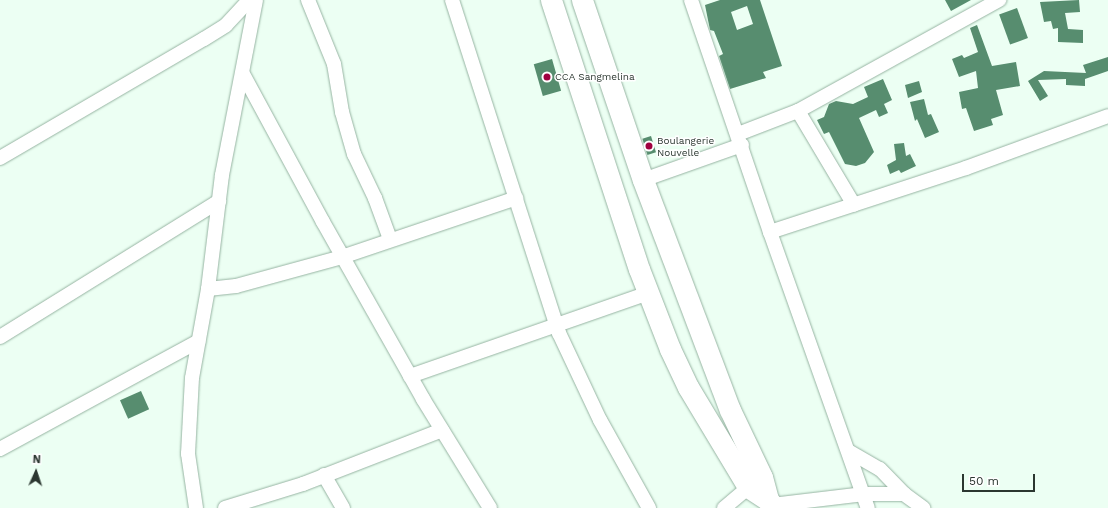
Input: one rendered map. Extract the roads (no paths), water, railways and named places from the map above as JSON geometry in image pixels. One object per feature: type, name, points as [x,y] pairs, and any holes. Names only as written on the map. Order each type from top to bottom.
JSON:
[{"type":"highway","points":[[551,0],[625,226],[648,293],[670,349],[688,386],[772,504]]},
{"type":"highway","points":[[582,0],[643,180],[730,410],[755,482]]},
{"type":"highway","points":[[572,63],[599,52]]},
{"type":"highway","points":[[625,226],[657,215]]},
{"type":"street","points":[[0,158],[204,39],[226,25],[249,0]]},
{"type":"street","points":[[196,508],[188,454],[192,378],[208,289],[219,201],[256,0]]},
{"type":"street","points":[[308,0],[334,64],[342,112],[354,154],[375,198],[390,239]]},
{"type":"street","points":[[452,0],[556,325],[600,420],[649,508]]},
{"type":"street","points":[[691,0],[740,140],[770,232],[850,452],[868,508]]},
{"type":"street","points":[[643,180],[740,140],[798,111],[999,0]]},
{"type":"street","points":[[243,74],[342,257],[410,376],[490,508]]},
{"type":"street","points":[[798,111],[854,205]]},
{"type":"street","points":[[770,232],[966,168],[1108,116]]},
{"type":"street","points":[[208,289],[236,286],[342,257],[390,239],[516,198]]},
{"type":"street","points":[[0,337],[219,201]]},
{"type":"street","points":[[410,376],[648,293]]},
{"type":"street","points":[[0,449],[199,341]]},
{"type":"street","points":[[225,508],[324,475],[442,430]]},
{"type":"street","points":[[850,452],[880,469],[904,494],[923,508]]},
{"type":"street","points":[[324,475],[343,508]]},
{"type":"street","points":[[724,508],[755,482]]},
{"type":"street","points":[[772,504],[864,494],[904,494]]},
{"type":"place","name":"CCA Sangmelina","points":[[547,77]]},
{"type":"place","name":"Boulangerie Nouvelle","points":[[649,146]]}]
